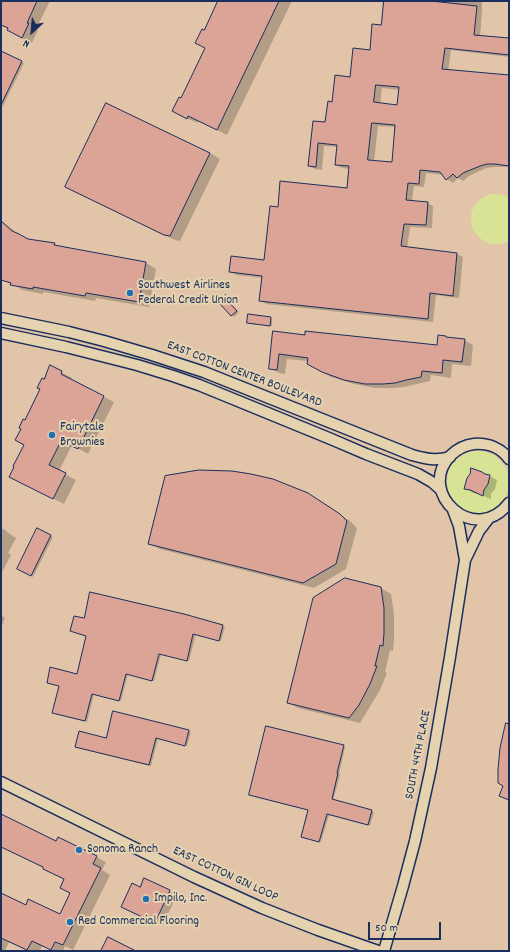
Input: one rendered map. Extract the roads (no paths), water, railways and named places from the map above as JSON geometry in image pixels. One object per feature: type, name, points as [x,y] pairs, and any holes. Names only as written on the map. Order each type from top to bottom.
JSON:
[{"type":"street","name":"EAST COTTON CENTER BOULEVARD","points":[[1,318],[104,340],[160,357],[204,372],[367,438],[422,458],[441,459],[450,457]]},
{"type":"street","name":"EAST COTTON CENTER BOULEVARD","points":[[1,332],[154,370],[199,385],[418,474],[432,482],[441,490]]},
{"type":"street","points":[[282,419],[291,416],[308,419],[344,436],[367,438]]},
{"type":"street","name":"EAST COTTON CENTER BOULEVARD","points":[[453,510],[446,502],[441,490],[440,481],[444,465],[458,449],[472,444],[489,445],[498,449],[509,460]]},
{"type":"street","points":[[453,510],[472,519],[480,520],[497,515],[507,507]]},
{"type":"street","name":"SOUTH 44TH PLACE","points":[[453,510],[459,526],[465,560]]},
{"type":"street","name":"SOUTH 44TH PLACE","points":[[384,951],[415,841],[431,768],[465,560],[478,532],[489,518]]},
{"type":"street","name":"EAST COTTON GIN LOOP","points":[[1,782],[194,877],[236,896],[318,930],[378,951]]},
{"type":"place","name":"Southwest Airlines Federal Credit Union","points":[[130,293]]},
{"type":"place","name":"Fairytale Brownies","points":[[52,435]]},
{"type":"place","name":"Sonoma Ranch","points":[[79,850]]},
{"type":"place","name":"Impilo, Inc.","points":[[146,899]]},
{"type":"place","name":"Red Commercial Flooring","points":[[70,922]]}]
